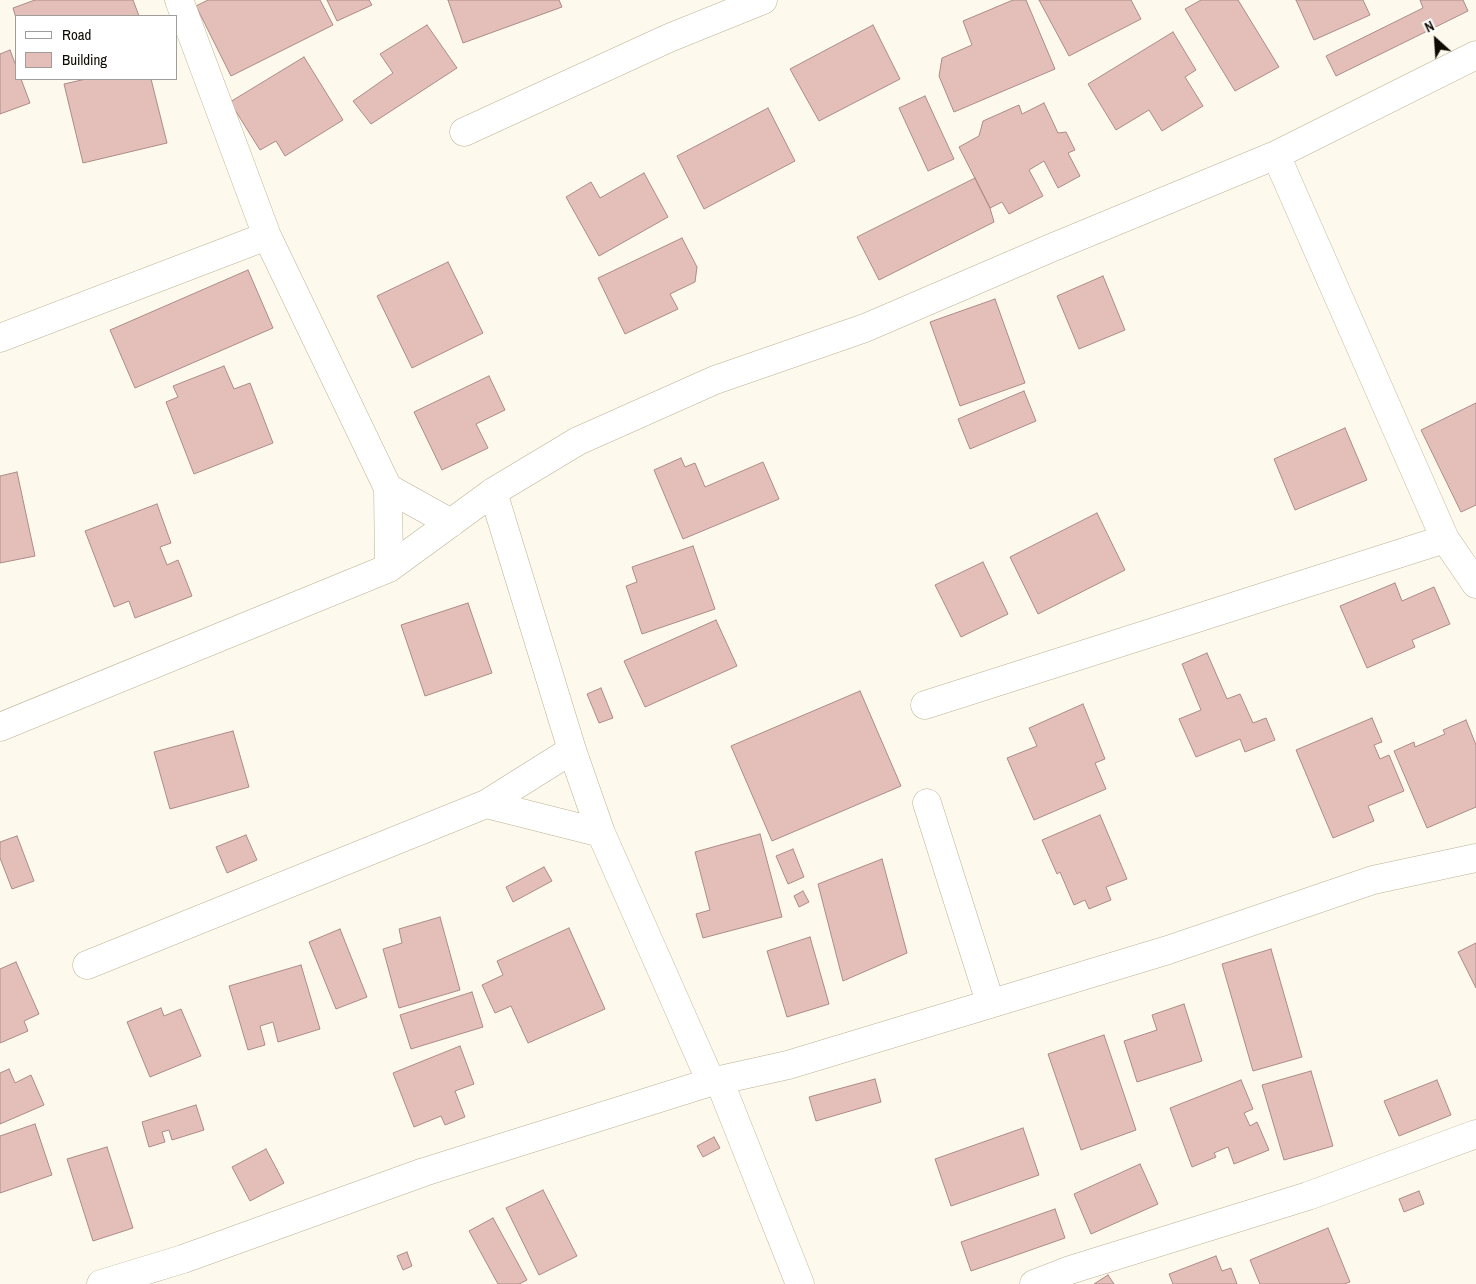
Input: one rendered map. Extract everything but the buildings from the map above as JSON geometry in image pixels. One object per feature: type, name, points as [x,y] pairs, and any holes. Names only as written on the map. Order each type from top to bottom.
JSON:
[{"type":"street","points":[[179,0],[267,236],[388,488],[389,568]]},
{"type":"street","points":[[464,132],[669,38],[763,0]]},
{"type":"street","points":[[0,727],[389,568],[493,492],[578,442],[715,380],[865,328],[1276,155],[1476,55]]},
{"type":"street","points":[[1276,155],[1445,539],[1476,584]]},
{"type":"street","points":[[0,338],[267,236]]},
{"type":"street","points":[[388,488],[451,523]]},
{"type":"street","points":[[493,492],[572,750],[601,833],[715,1081],[800,1284]]},
{"type":"street","points":[[925,705],[1445,539]]},
{"type":"street","points":[[87,965],[486,804],[572,750]]},
{"type":"street","points":[[927,803],[990,1002]]},
{"type":"street","points":[[486,804],[601,833]]},
{"type":"street","points":[[101,1284],[183,1259],[424,1172],[715,1081],[788,1065],[990,1002],[1168,950],[1373,880],[1476,858]]},
{"type":"street","points":[[1034,1284],[1070,1270],[1308,1196],[1476,1134]]}]
